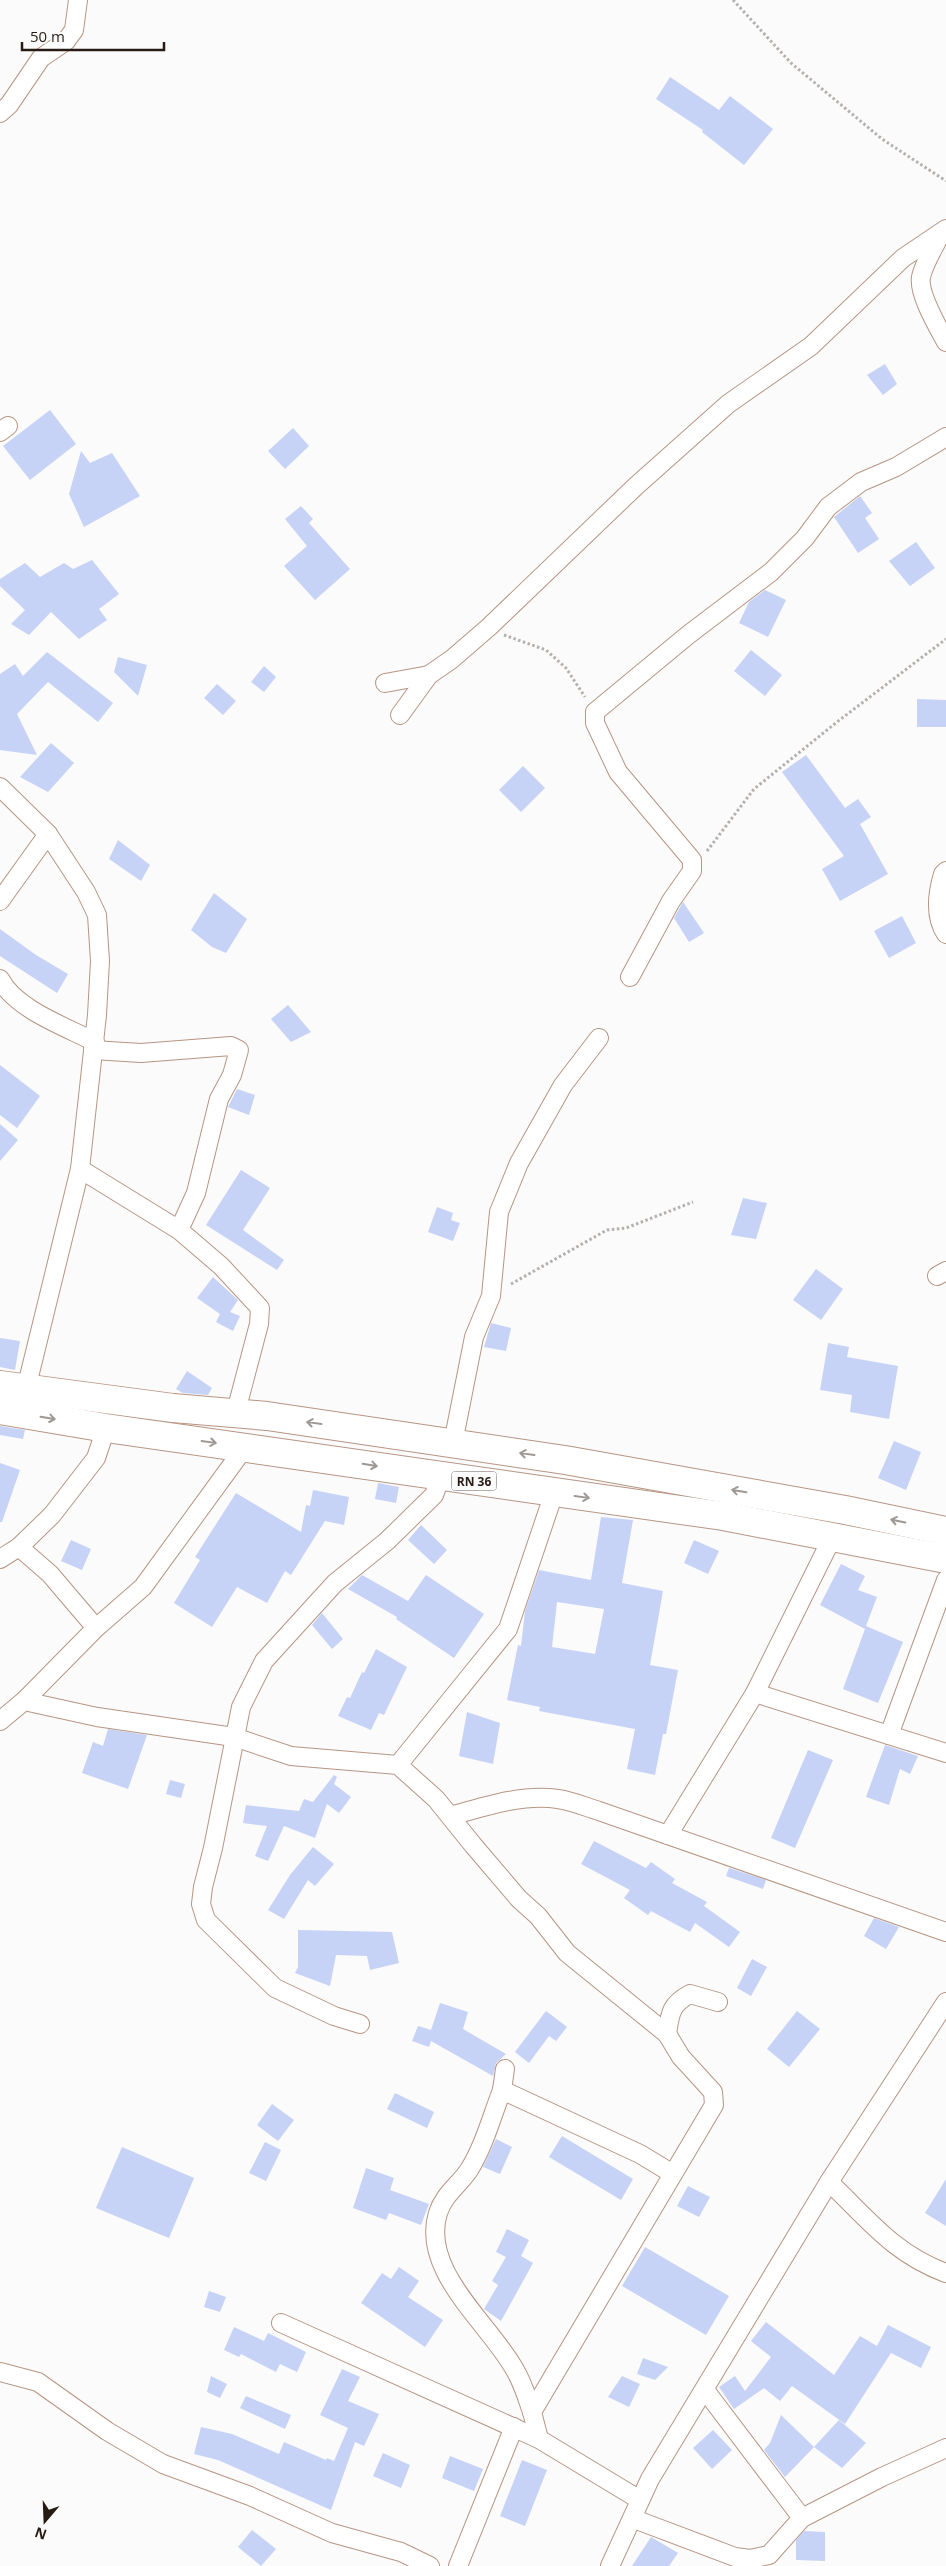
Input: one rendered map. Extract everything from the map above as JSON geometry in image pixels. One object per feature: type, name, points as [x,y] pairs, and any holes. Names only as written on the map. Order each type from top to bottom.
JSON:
[{"type":"main road","points":[[0,1385],[234,1414],[267,1416],[575,1461],[845,1510],[946,1531]]},
{"type":"main road","name":"RN 36","points":[[0,1410],[106,1428],[723,1516],[946,1559]]},
{"type":"street","points":[[0,113],[9,105],[41,58],[66,41],[74,30],[78,0]]},
{"type":"street","points":[[943,232],[920,279],[921,287],[935,322],[946,342]]},
{"type":"street","points":[[400,715],[429,675],[452,659],[489,627],[629,492],[728,404],[811,346],[903,258],[943,232]]},
{"type":"street","points":[[630,977],[671,901],[692,871],[692,860],[618,772],[595,723],[595,712],[688,636],[771,572],[804,538],[828,507],[861,482],[896,467],[946,437]]},
{"type":"street","points":[[385,683],[429,675]]},
{"type":"street","points":[[0,787],[48,834],[86,892],[97,915],[100,961],[94,1046],[80,1168],[26,1389]]},
{"type":"street","points":[[0,901],[48,834]]},
{"type":"street","points":[[946,871],[943,874],[936,904],[942,928],[946,934]]},
{"type":"street","points":[[0,979],[5,989],[17,1001],[94,1046],[141,1053],[231,1046],[240,1050],[232,1075],[219,1099],[196,1193],[178,1230]]},
{"type":"street","points":[[453,1443],[474,1337],[491,1296],[498,1221],[502,1204],[519,1163],[563,1085],[598,1038]]},
{"type":"street","points":[[80,1168],[178,1230],[222,1266],[260,1308],[259,1324],[234,1414]]},
{"type":"street","points":[[0,1558],[20,1547],[52,1515],[96,1458],[106,1428]]},
{"type":"street","points":[[0,1721],[24,1701],[96,1628],[143,1587],[245,1447]]},
{"type":"street","points":[[360,2024],[334,2016],[275,1988],[206,1920],[201,1904],[203,1886],[213,1848],[241,1707],[264,1662],[334,1583],[387,1541],[434,1495],[441,1476]]},
{"type":"street","points":[[398,1765],[508,1629],[554,1493]]},
{"type":"street","points":[[668,1835],[755,1693],[833,1536]]},
{"type":"street","points":[[20,1547],[50,1574],[96,1628]]},
{"type":"street","points":[[889,1735],[946,1580]]},
{"type":"street","points":[[755,1693],[946,1753]]},
{"type":"street","points":[[24,1701],[97,1718],[234,1737],[290,1756],[398,1765],[436,1798],[473,1845],[519,1899],[538,1916],[567,1953],[667,2034],[681,2057],[713,2092],[714,2105],[708,2116],[532,2412]]},
{"type":"street","points":[[451,1816],[520,1799],[539,1798],[576,1804],[946,1932]]},
{"type":"street","points":[[667,2034],[670,2014],[677,2001],[690,1994],[718,2002]]},
{"type":"street","points":[[610,2566],[634,2519],[640,2500],[705,2390],[829,2182],[946,2002]]},
{"type":"street","points":[[505,2069],[502,2090],[478,2152],[468,2171],[450,2190],[438,2213],[435,2235],[438,2257],[442,2264],[516,2370],[532,2412],[539,2439]]},
{"type":"street","points":[[502,2090],[640,2154],[673,2174]]},
{"type":"street","points":[[829,2182],[889,2242],[927,2266],[946,2273]]},
{"type":"street","points":[[281,2323],[539,2439],[640,2500]]},
{"type":"street","points":[[0,2372],[38,2382],[107,2431],[163,2464],[235,2491],[332,2533],[401,2552],[430,2566]]},
{"type":"street","points":[[705,2390],[802,2518]]},
{"type":"street","points":[[458,2566],[514,2427]]},
{"type":"street","points":[[634,2519],[735,2557],[750,2559],[770,2555],[802,2518],[891,2472],[946,2448]]},
{"type":"path","points":[[733,0],[791,63],[882,139],[946,181]]},
{"type":"path","points":[[489,627],[546,650],[566,668],[595,712]]},
{"type":"path","points":[[692,871],[754,788],[946,639]]},
{"type":"path","points":[[936,647],[942,644],[946,648]]},
{"type":"path","points":[[491,1296],[567,1251],[607,1230],[626,1228],[693,1202]]},
{"type":"building","points":[[670,77],[719,110],[730,96],[773,129],[744,165],[702,132],[703,130],[656,99]]},
{"type":"building","points":[[885,364],[897,384],[883,395],[867,375]]},
{"type":"building","points":[[50,410],[76,444],[30,480],[3,446]]},
{"type":"building","points":[[293,428],[309,446],[285,469],[268,451]]},
{"type":"building","points":[[81,451],[90,463],[112,453],[140,496],[84,527],[69,494]]},
{"type":"building","points":[[860,496],[872,513],[865,518],[879,539],[858,553],[834,517]]},
{"type":"building","points":[[301,506],[313,519],[309,523],[350,569],[315,600],[284,566],[307,546],[285,519]]},
{"type":"building","points":[[916,542],[935,568],[910,586],[889,561]]},
{"type":"building","points":[[92,560],[119,594],[99,609],[107,620],[79,639],[51,612],[29,635],[11,624],[25,610],[0,586],[0,579],[25,563],[40,577],[64,563],[73,569]]},
{"type":"building","points":[[765,590],[786,600],[768,637],[739,623],[749,602]]},
{"type":"building","points":[[751,650],[782,675],[765,696],[734,671]]},
{"type":"building","points":[[47,652],[113,703],[98,722],[48,682],[17,714],[37,755],[0,750],[0,674],[15,664],[23,676]]},
{"type":"building","points":[[118,657],[147,665],[138,696],[114,672]]},
{"type":"building","points":[[264,666],[276,677],[264,692],[251,682]]},
{"type":"building","points":[[217,684],[236,701],[223,715],[204,698]]},
{"type":"building","points":[[917,699],[946,700],[946,727],[917,727]]},
{"type":"building","points":[[51,743],[74,763],[48,792],[20,777]]},
{"type":"building","points":[[806,755],[845,808],[858,799],[871,817],[860,824],[888,874],[840,901],[822,869],[844,856],[782,772]]},
{"type":"building","points":[[523,766],[545,788],[521,812],[499,790]]},
{"type":"building","points":[[118,840],[150,865],[141,881],[109,859]]},
{"type":"building","points":[[214,893],[247,919],[226,953],[212,947],[191,930]]},
{"type":"building","points":[[683,902],[704,933],[689,942],[674,918]]},
{"type":"building","points":[[902,916],[916,943],[889,958],[874,931]]},
{"type":"building","points":[[0,929],[36,955],[68,974],[57,993],[0,956]]},
{"type":"building","points":[[288,1005],[311,1032],[291,1042],[271,1019]]},
{"type":"building","points":[[0,1065],[40,1096],[17,1128],[0,1115]]},
{"type":"building","points":[[237,1089],[255,1095],[249,1115],[228,1107]]},
{"type":"building","points":[[0,1124],[18,1140],[0,1161]]},
{"type":"building","points":[[241,1170],[270,1188],[243,1230],[284,1260],[277,1270],[206,1225]]},
{"type":"building","points":[[743,1198],[767,1203],[756,1239],[731,1235]]},
{"type":"building","points":[[437,1207],[453,1213],[451,1220],[460,1223],[453,1241],[428,1232]]},
{"type":"building","points":[[816,1269],[843,1289],[821,1320],[793,1300]]},
{"type":"building","points":[[213,1277],[238,1300],[230,1312],[240,1316],[233,1331],[216,1322],[220,1314],[197,1298]]},
{"type":"building","points":[[491,1323],[511,1328],[506,1351],[484,1347]]},
{"type":"building","points":[[0,1338],[20,1341],[15,1370],[0,1367]]},
{"type":"building","points":[[828,1343],[849,1347],[847,1357],[898,1366],[889,1419],[850,1412],[852,1395],[820,1390]]},
{"type":"building","points":[[187,1371],[212,1388],[208,1395],[183,1393],[176,1389]]},
{"type":"building","points":[[0,1426],[25,1430],[23,1439],[0,1435]]},
{"type":"building","points":[[894,1441],[921,1452],[906,1490],[878,1478]]},
{"type":"building","points":[[0,1463],[20,1470],[2,1522],[0,1522]]},
{"type":"building","points":[[378,1483],[399,1487],[396,1503],[375,1499]]},
{"type":"building","points":[[313,1490],[349,1497],[344,1525],[325,1521],[291,1575],[285,1571],[267,1603],[237,1587],[212,1627],[174,1603],[200,1560],[195,1557],[236,1493],[301,1532],[306,1505],[310,1506]]},
{"type":"building","points":[[601,1517],[633,1520],[622,1583],[663,1591],[650,1665],[678,1670],[666,1734],[663,1734],[655,1775],[627,1769],[635,1729],[539,1711],[540,1707],[507,1700],[518,1645],[521,1646],[525,1611],[539,1570],[591,1580]],"holes":[[[557,1602],[604,1609],[595,1654],[552,1647]]]},
{"type":"building","points":[[421,1525],[447,1550],[434,1564],[408,1540]]},
{"type":"building","points":[[71,1540],[91,1549],[82,1570],[61,1561]]},
{"type":"building","points":[[694,1540],[719,1551],[708,1574],[684,1563]]},
{"type":"building","points":[[841,1564],[865,1576],[858,1590],[877,1597],[866,1626],[903,1642],[878,1703],[843,1689],[865,1629],[820,1605]]},
{"type":"building","points":[[362,1575],[408,1601],[426,1575],[484,1614],[454,1658],[396,1619],[397,1617],[348,1589]]},
{"type":"building","points":[[322,1613],[343,1639],[332,1649],[312,1625]]},
{"type":"building","points":[[376,1649],[407,1667],[384,1715],[379,1713],[371,1730],[338,1716],[347,1697],[350,1698],[362,1672],[364,1673]]},
{"type":"building","points":[[467,1712],[500,1723],[493,1764],[459,1756]]},
{"type":"building","points":[[108,1729],[147,1735],[128,1789],[82,1773],[93,1742],[103,1746]]},
{"type":"building","points":[[885,1745],[918,1756],[910,1774],[900,1769],[889,1805],[866,1797]]},
{"type":"building","points":[[808,1750],[833,1760],[795,1848],[771,1838]]},
{"type":"building","points":[[334,1775],[337,1777],[334,1784],[351,1797],[339,1813],[327,1804],[315,1838],[284,1826],[268,1861],[255,1856],[267,1826],[243,1823],[246,1805],[299,1811],[304,1799],[313,1802]]},
{"type":"building","points":[[170,1780],[185,1784],[181,1798],[166,1794]]},
{"type":"building","points":[[594,1841],[646,1868],[651,1862],[675,1879],[672,1883],[707,1902],[704,1906],[740,1932],[729,1947],[695,1923],[690,1932],[651,1911],[648,1915],[624,1898],[630,1890],[581,1864]]},
{"type":"building","points":[[313,1847],[334,1864],[315,1886],[308,1880],[284,1919],[268,1910],[290,1875]]},
{"type":"building","points":[[729,1868],[766,1880],[763,1889],[726,1876]]},
{"type":"building","points":[[874,1918],[899,1927],[886,1949],[864,1936]]},
{"type":"building","points":[[298,1930],[392,1932],[399,1963],[370,1970],[367,1956],[336,1955],[330,1986],[295,1973],[298,1967]]},
{"type":"building","points":[[752,1959],[767,1967],[751,1996],[737,1988]]},
{"type":"building","points":[[440,2003],[468,2012],[463,2029],[506,2054],[496,2063],[493,2076],[431,2041],[429,2047],[412,2041],[418,2026],[431,2030]]},
{"type":"building","points":[[546,2011],[567,2027],[556,2041],[549,2036],[529,2063],[515,2052]]},
{"type":"building","points":[[797,2011],[820,2029],[789,2067],[767,2049]]},
{"type":"building","points":[[395,2093],[434,2112],[427,2128],[387,2109]]},
{"type":"building","points":[[272,2104],[294,2120],[278,2141],[257,2125]]},
{"type":"building","points":[[562,2136],[633,2179],[621,2200],[549,2157]]},
{"type":"building","points":[[496,2139],[512,2147],[500,2174],[483,2167]]},
{"type":"building","points":[[265,2142],[281,2150],[266,2181],[249,2173]]},
{"type":"building","points":[[122,2147],[194,2178],[169,2238],[96,2208]]},
{"type":"building","points":[[366,2168],[394,2178],[390,2190],[429,2204],[421,2225],[389,2213],[386,2220],[353,2208]]},
{"type":"building","points":[[946,2179],[946,2226],[925,2213]]},
{"type":"building","points":[[688,2186],[710,2197],[699,2217],[677,2206]]},
{"type":"building","points":[[507,2229],[529,2240],[521,2256],[533,2263],[501,2321],[484,2309],[498,2285],[492,2281],[506,2257],[496,2252]]},
{"type":"building","points":[[645,2247],[729,2296],[706,2335],[622,2286]]},
{"type":"building","points":[[399,2267],[419,2281],[408,2297],[443,2320],[425,2347],[361,2303],[382,2273],[391,2279]]},
{"type":"building","points":[[209,2291],[226,2297],[220,2312],[204,2307]]},
{"type":"building","points":[[766,2322],[834,2375],[860,2336],[877,2346],[888,2325],[931,2347],[921,2368],[891,2353],[845,2424],[792,2386],[780,2401],[764,2388],[734,2409],[719,2387],[735,2376],[745,2391],[771,2357],[751,2341]]},
{"type":"building","points":[[234,2327],[264,2341],[268,2333],[306,2352],[297,2372],[280,2364],[276,2372],[241,2354],[239,2357],[224,2350]]},
{"type":"building","points":[[643,2358],[668,2367],[655,2380],[637,2374]]},
{"type":"building","points":[[342,2369],[360,2377],[348,2401],[379,2414],[364,2446],[355,2442],[331,2510],[218,2460],[194,2454],[201,2427],[232,2434],[279,2454],[284,2442],[326,2460],[327,2458],[334,2461],[348,2428],[320,2415]]},
{"type":"building","points":[[211,2376],[227,2384],[220,2398],[207,2392]]},
{"type":"building","points":[[622,2376],[640,2384],[629,2407],[608,2397]]},
{"type":"building","points":[[246,2396],[291,2415],[285,2429],[240,2408]]},
{"type":"building","points":[[781,2415],[814,2447],[785,2477],[764,2450],[770,2443]]},
{"type":"building","points":[[839,2420],[866,2443],[842,2468],[814,2447]]},
{"type":"building","points":[[713,2430],[732,2450],[712,2469],[693,2448]]},
{"type":"building","points":[[383,2453],[410,2465],[401,2488],[373,2476]]},
{"type":"building","points":[[450,2456],[483,2469],[474,2491],[442,2478]]},
{"type":"building","points":[[522,2460],[547,2470],[525,2526],[500,2516]]},
{"type":"building","points":[[252,2530],[276,2549],[261,2566],[238,2547]]},
{"type":"building","points":[[804,2531],[825,2532],[825,2561],[796,2560],[796,2540]]},
{"type":"building","points":[[651,2537],[678,2553],[669,2566],[632,2566]]}]
